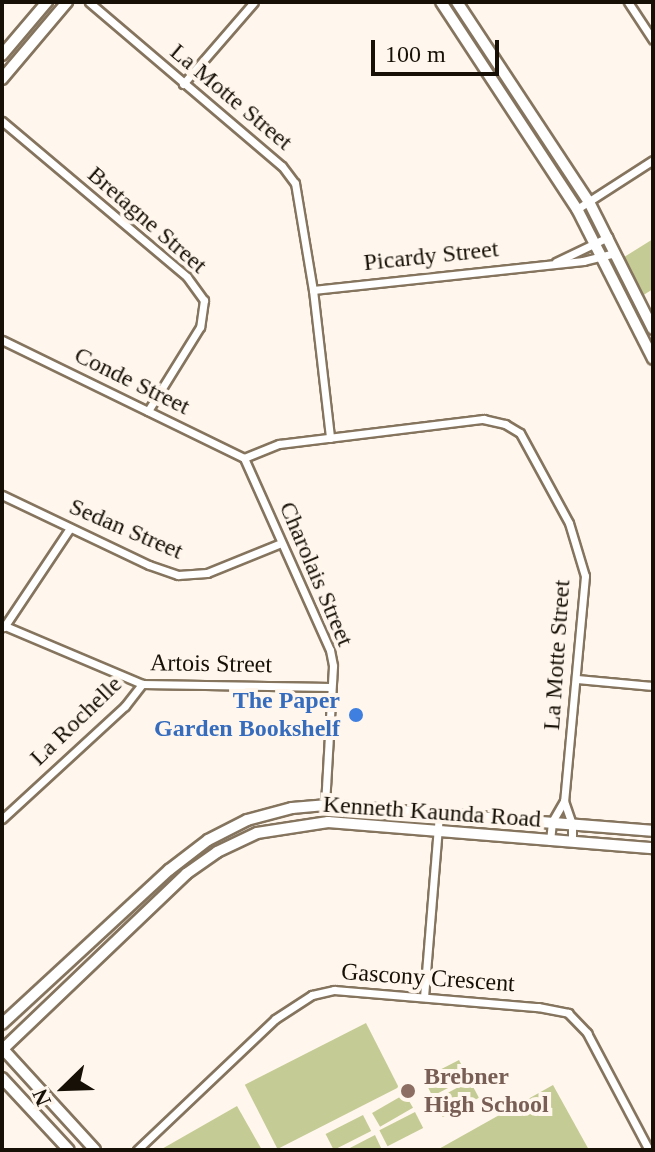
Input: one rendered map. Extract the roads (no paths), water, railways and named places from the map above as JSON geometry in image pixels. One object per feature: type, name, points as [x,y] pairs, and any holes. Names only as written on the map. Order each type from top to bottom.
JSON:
[{"type":"main road","points":[[2,55],[47,2]]},
{"type":"main road","points":[[2,79],[67,2]]},
{"type":"main road","points":[[441,2],[577,209],[653,359]]},
{"type":"main road","points":[[457,2],[589,202],[653,329]]},
{"type":"main road","name":"Kenneth Kaunda Road","points":[[2,1024],[190,853],[226,830],[292,808],[325,805],[653,831]]},
{"type":"main road","name":"Kenneth Kaunda Road","points":[[2,1049],[197,865],[236,842],[275,828],[328,822],[653,848]]},
{"type":"main road","points":[[630,846],[632,829]]},
{"type":"main road","points":[[131,905],[143,916]]},
{"type":"main road","points":[[2,1049],[95,1150]]},
{"type":"main road","points":[[2,1078],[69,1150]]},
{"type":"street","name":"La Motte Street","points":[[89,2],[282,166],[295,183],[313,290],[330,438]]},
{"type":"street","points":[[183,84],[254,2]]},
{"type":"street","points":[[628,2],[653,40]]},
{"type":"street","name":"Bretagne Street","points":[[2,121],[187,277],[204,300],[200,327],[148,411]]},
{"type":"street","points":[[577,209],[653,160]]},
{"type":"street","name":"Picardy Street","points":[[554,263],[608,237]]},
{"type":"street","name":"Picardy Street","points":[[313,290],[603,258],[615,253]]},
{"type":"street","name":"Conde Street","points":[[2,340],[244,458]]},
{"type":"street","name":"La Motte Street","points":[[244,458],[279,444],[483,419],[505,424],[520,433],[569,523],[585,576],[564,801],[552,822],[550,841]]},
{"type":"street","name":"Charolais Street","points":[[244,458],[330,650],[325,805]]},
{"type":"street","name":"Sedan Street","points":[[2,495],[149,565],[187,576],[207,573],[281,543]]},
{"type":"street","points":[[4,627],[70,528]]},
{"type":"street","name":"Artois Street","points":[[4,627],[142,684],[331,687]]},
{"type":"street","points":[[577,679],[653,686]]},
{"type":"street","name":"La Rochelle","points":[[2,819],[125,706],[142,684]]},
{"type":"street","name":"La Motte Street","points":[[564,801],[572,824],[572,842]]},
{"type":"street","points":[[424,997],[439,815]]},
{"type":"street","name":"Gascony Crescent","points":[[137,1150],[275,1019],[300,1001],[334,990],[568,1013],[587,1033],[649,1150]]},
{"type":"place","name":"The Paper Garden Bookshelf","points":[[356,715]]},
{"type":"place","name":"Brebner High School","points":[[408,1091]]}]
